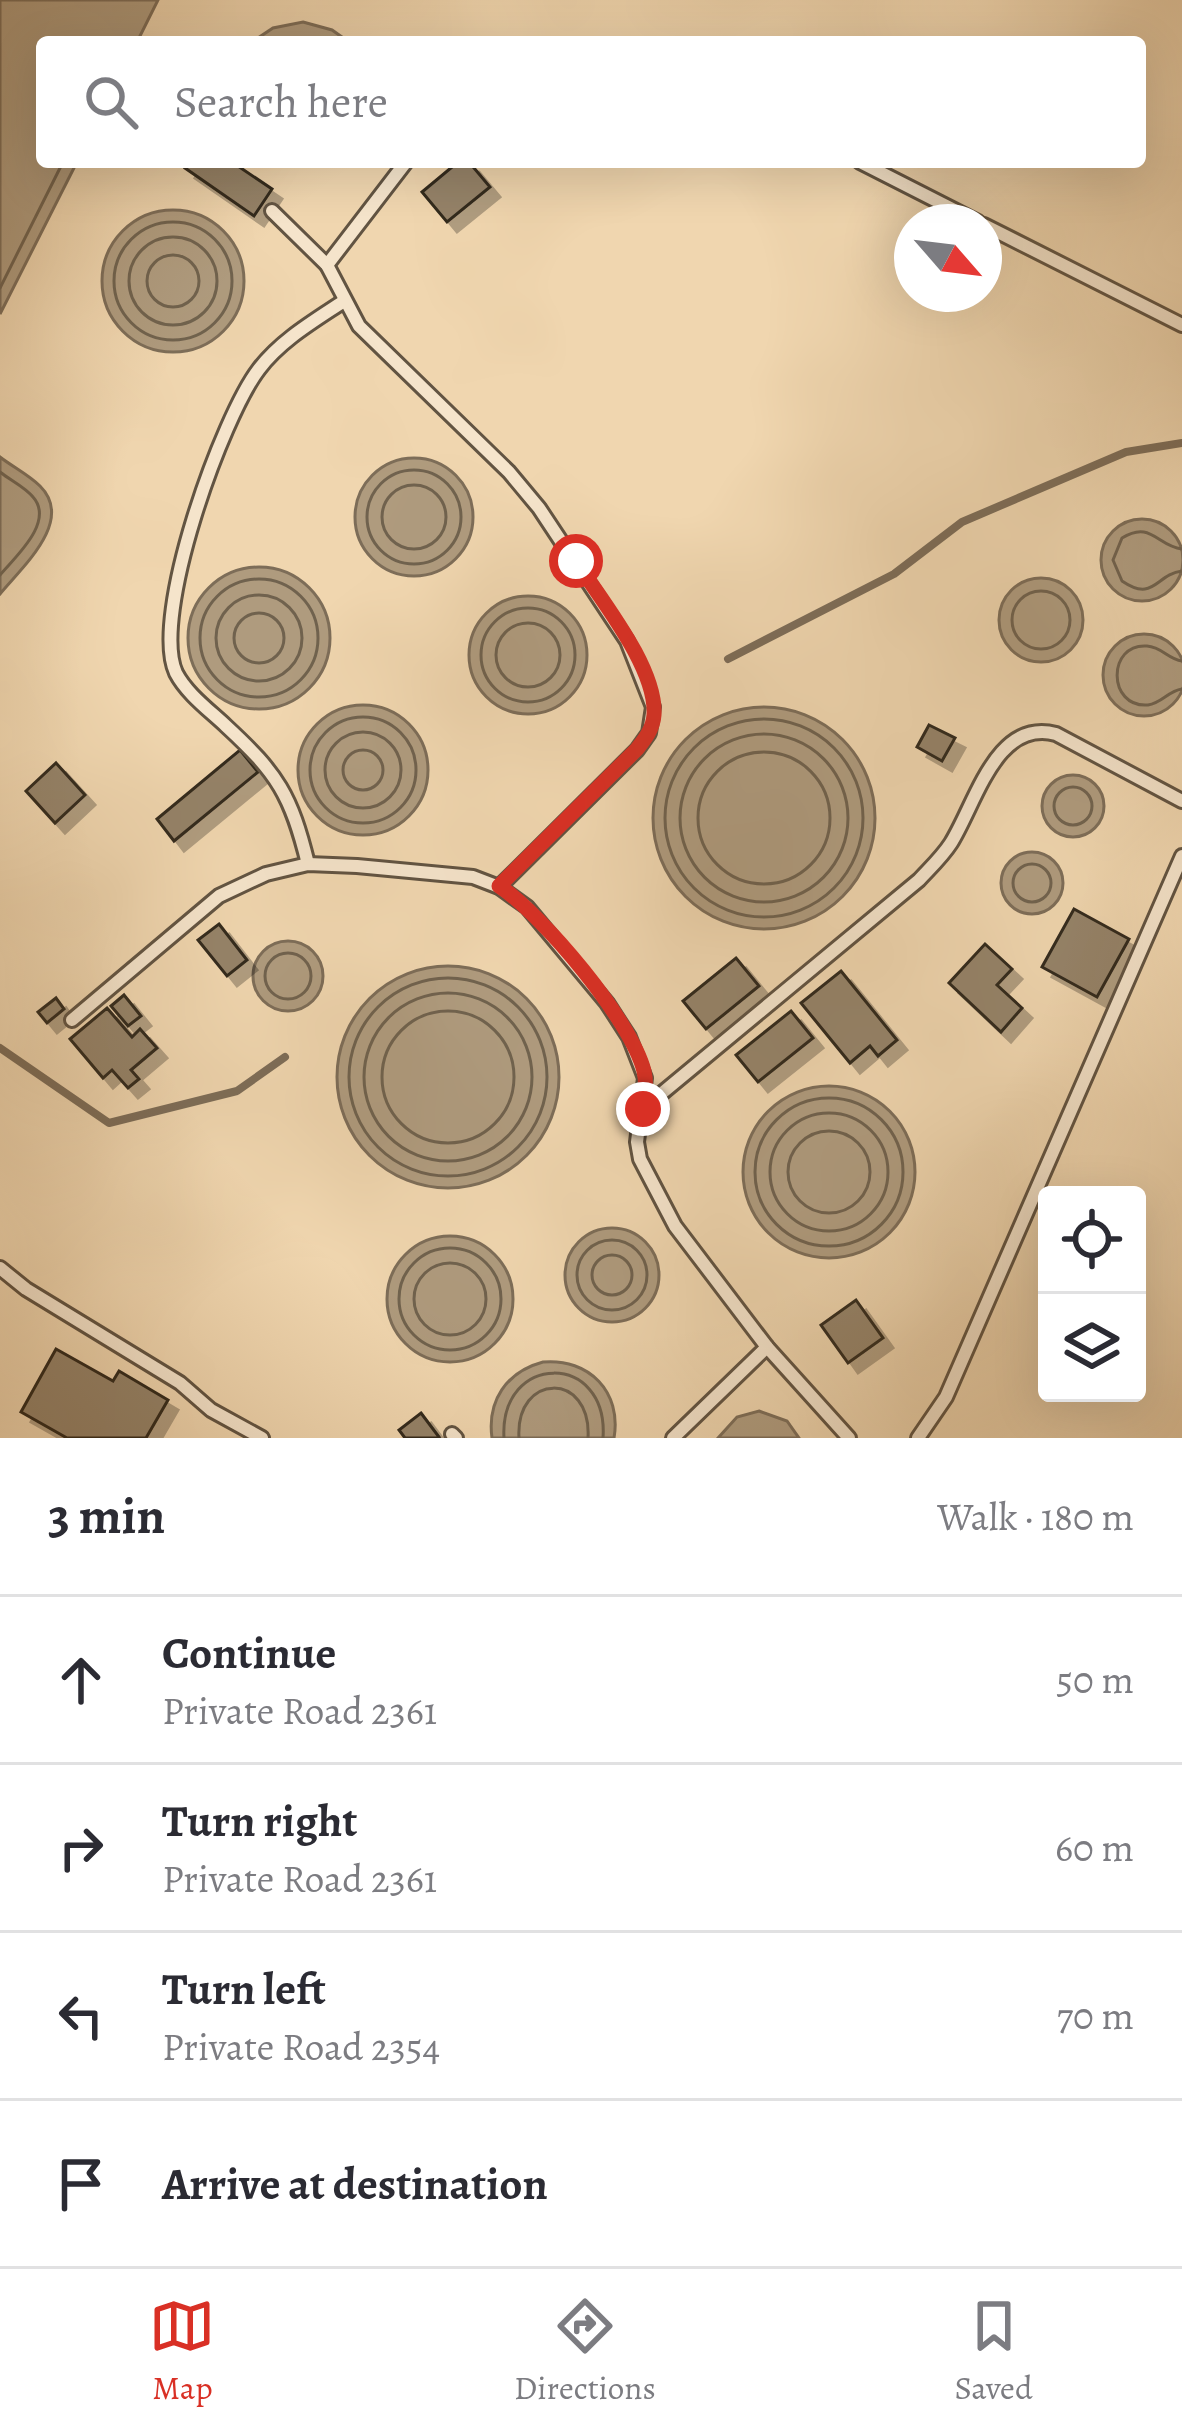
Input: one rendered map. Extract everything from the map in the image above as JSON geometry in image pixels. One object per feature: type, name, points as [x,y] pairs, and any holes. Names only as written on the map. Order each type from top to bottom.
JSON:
[{"type":"lane","points":[[327,265],[401,168]]},
{"type":"lane","points":[[872,168],[942,204]]},
{"type":"lane","points":[[272,211],[327,265],[358,326],[539,508],[627,640],[650,692],[654,716],[643,741],[499,886]]},
{"type":"lane","points":[[1002,235],[1182,325]]},
{"type":"lane","points":[[308,864],[296,815],[277,779],[183,684],[173,664],[170,638],[184,550],[243,395],[258,370],[285,342],[344,301]]},
{"type":"lane","points":[[643,1109],[919,880],[950,845],[1002,751],[1020,735],[1056,734],[1182,801]]},
{"type":"lane","points":[[918,1438],[946,1397],[1182,856]]},
{"type":"lane","points":[[72,1020],[220,896],[266,874],[308,864],[462,876],[499,886],[527,908],[620,1021],[643,1068],[637,1142],[656,1195],[692,1251],[767,1347],[849,1438]]},
{"type":"lane","points":[[0,1268],[26,1289],[180,1383],[211,1410],[262,1438]]},
{"type":"lane","points":[[673,1438],[767,1347]]},
{"type":"water","points":[[0,0],[158,0],[140,36],[36,36],[36,168],[74,168],[0,314]]},
{"type":"water","points":[[303,22],[340,36],[261,36],[273,28]]},
{"type":"water","points":[[173,210],[200,216],[223,231],[238,254],[244,281],[238,308],[223,331],[200,346],[173,352],[146,346],[123,331],[108,308],[102,281],[108,254],[123,231],[146,216]]},
{"type":"water","points":[[0,457],[40,486],[52,514],[32,557],[0,594]]},
{"type":"water","points":[[414,458],[437,462],[456,475],[469,494],[473,517],[469,540],[456,559],[437,572],[414,576],[391,572],[372,559],[359,540],[355,517],[359,494],[372,475],[391,462]]},
{"type":"water","points":[[1142,519],[1171,531],[1183,560],[1171,589],[1142,601],[1113,589],[1101,560],[1113,531]]},
{"type":"water","points":[[259,567],[286,573],[309,588],[324,611],[330,638],[324,665],[309,688],[286,703],[259,709],[232,703],[209,688],[194,665],[188,638],[194,611],[209,588],[232,573]]},
{"type":"water","points":[[1041,578],[1070,591],[1083,620],[1070,649],[1041,662],[1012,649],[999,620],[1012,591]]},
{"type":"water","points":[[528,596],[551,600],[570,613],[583,632],[587,655],[583,678],[570,697],[551,710],[528,714],[505,710],[486,697],[473,678],[469,655],[473,632],[486,613],[505,600]]},
{"type":"water","points":[[1128,637],[1160,637],[1182,659],[1182,691],[1160,713],[1128,713],[1106,691],[1106,659]]},
{"type":"water","points":[[363,705],[388,710],[409,724],[423,745],[428,770],[423,795],[409,816],[388,830],[363,835],[338,830],[317,816],[303,795],[298,770],[303,745],[317,724],[338,710]]},
{"type":"water","points":[[764,707],[806,716],[842,740],[866,776],[875,818],[866,860],[842,896],[806,920],[764,929],[722,920],[686,896],[662,860],[653,818],[662,776],[686,740],[722,716]]},
{"type":"water","points":[[1073,775],[1095,784],[1104,806],[1095,828],[1073,837],[1051,828],[1042,806],[1051,784]]},
{"type":"water","points":[[1032,852],[1054,861],[1063,883],[1054,905],[1032,914],[1010,905],[1001,883],[1010,861]]},
{"type":"water","points":[[288,941],[313,951],[323,976],[313,1001],[288,1011],[263,1001],[253,976],[263,951]]},
{"type":"water","points":[[448,966],[490,975],[526,999],[550,1035],[559,1077],[550,1119],[526,1155],[490,1179],[448,1188],[406,1179],[370,1155],[346,1119],[337,1077],[346,1035],[370,999],[406,975]]},
{"type":"water","points":[[829,1086],[862,1093],[890,1111],[908,1139],[915,1172],[908,1205],[890,1233],[862,1251],[829,1258],[796,1251],[768,1233],[750,1205],[743,1172],[750,1139],[768,1111],[796,1093]]},
{"type":"water","points":[[612,1228],[645,1242],[659,1275],[645,1308],[612,1322],[579,1308],[565,1275],[579,1242]]},
{"type":"water","points":[[450,1236],[474,1241],[494,1255],[508,1275],[513,1299],[508,1323],[494,1343],[474,1357],[450,1362],[426,1357],[406,1343],[392,1323],[387,1299],[392,1275],[406,1255],[426,1241]]},
{"type":"water","points":[[543,1362],[575,1366],[599,1381],[613,1406],[614,1438],[492,1438],[493,1412],[502,1390],[519,1373]]},
{"type":"water","points":[[759,1411],[787,1421],[799,1438],[718,1438],[737,1417]]},
{"type":"building","points":[[185,168],[241,168],[272,189],[254,216]]},
{"type":"building","points":[[451,168],[474,168],[490,187],[447,222],[422,192]]},
{"type":"building","points":[[929,725],[955,738],[942,761],[917,747]]},
{"type":"building","points":[[240,750],[258,772],[174,841],[157,819]]},
{"type":"building","points":[[56,763],[85,795],[55,823],[26,791]]},
{"type":"building","points":[[1074,909],[1129,939],[1097,997],[1042,967]]},
{"type":"building","points":[[219,924],[247,960],[227,976],[198,940]]},
{"type":"building","points":[[985,944],[1012,969],[997,985],[1022,1008],[1001,1032],[949,983]]},
{"type":"building","points":[[736,958],[759,986],[706,1029],[683,1001]]},
{"type":"building","points":[[841,971],[897,1040],[878,1056],[870,1046],[850,1063],[801,1003]]},
{"type":"building","points":[[124,995],[141,1016],[128,1026],[111,1006]]},
{"type":"building","points":[[56,998],[64,1009],[47,1023],[38,1012]]},
{"type":"building","points":[[107,1008],[132,1037],[140,1029],[157,1048],[131,1070],[139,1079],[128,1088],[112,1070],[103,1078],[70,1039]]},
{"type":"building","points":[[791,1011],[813,1038],[758,1082],[736,1055]]},
{"type":"building","points":[[856,1300],[883,1338],[848,1363],[821,1325]]},
{"type":"building","points":[[56,1349],[113,1381],[119,1371],[168,1400],[146,1438],[67,1438],[21,1412]]},
{"type":"building","points":[[421,1413],[439,1437],[405,1438],[399,1430]]},
{"type":"waterway","points":[[728,659],[894,574],[962,522],[1126,452],[1182,443]]},
{"type":"waterway","points":[[0,1048],[109,1123],[237,1091],[285,1057]]},
{"type":"route","points":[[576,561],[636,656],[654,716],[649,734],[637,749],[499,886],[527,908],[620,1021],[643,1068],[643,1109]]}]
